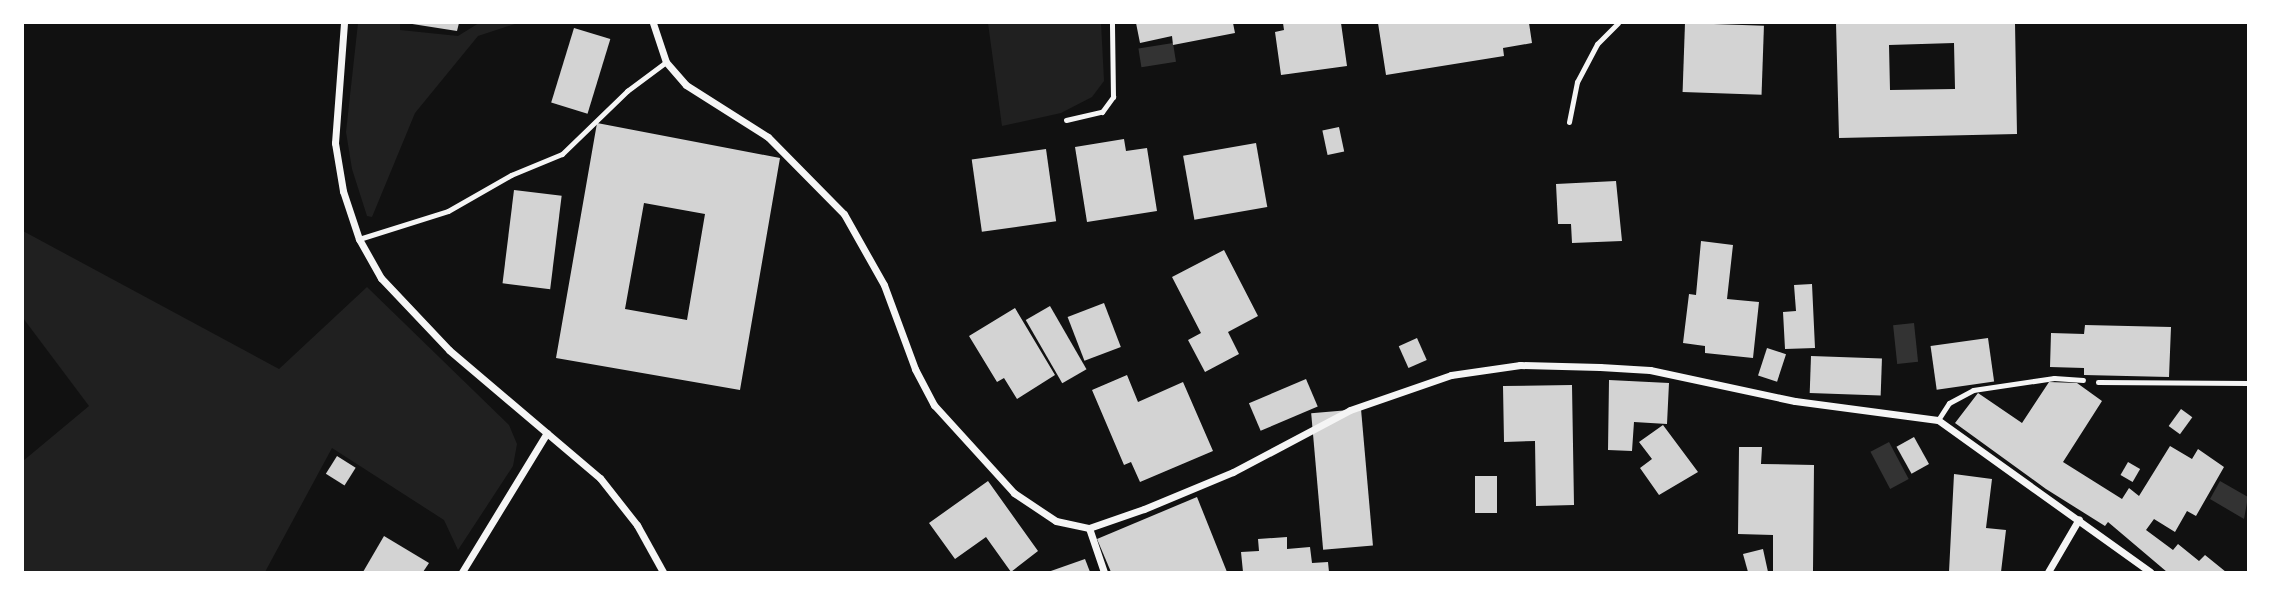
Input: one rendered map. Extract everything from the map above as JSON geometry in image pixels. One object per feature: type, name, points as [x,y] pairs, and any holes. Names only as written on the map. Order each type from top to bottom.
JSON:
[{"type":"street","points":[[344,23],[335,144],[343,191],[359,239],[381,278],[414,315],[619,499],[663,572]]},
{"type":"street","points":[[653,23],[666,62],[686,85],[768,137],[844,214],[884,285],[915,369],[948,426],[1037,512],[1056,522],[1089,528],[1233,472],[1350,410],[1474,371],[1520,365],[1650,370],[1795,401],[1938,421],[2150,572]]},
{"type":"street","points":[[462,572],[547,433]]},
{"type":"street","points":[[2048,572],[2079,519]]},
{"type":"street","points":[[1089,528],[1104,572]]},
{"type":"lane","points":[[1066,120],[1090,116],[1110,105],[1115,86],[1112,23]]},
{"type":"lane","points":[[1570,122],[1577,82],[1597,44],[1618,23]]},
{"type":"lane","points":[[359,239],[448,211],[511,175],[562,154],[627,91],[666,62]]},
{"type":"lane","points":[[1938,421],[1949,402],[1973,390],[2054,379],[2083,380]]},
{"type":"path","points":[[2083,380],[2248,383]]},
{"type":"shaded area","points":[[358,23],[400,23],[400,30],[458,36],[479,23],[518,23],[478,36],[415,113],[372,217],[367,216],[352,169],[346,132]]},
{"type":"shaded area","points":[[988,23],[1101,23],[1104,81],[1092,97],[1061,113],[1002,126]]},
{"type":"shaded area","points":[[1173,43],[1176,62],[1141,67],[1138,48]]},
{"type":"shaded area","points":[[23,231],[279,369],[367,287],[509,425],[517,444],[513,466],[458,550],[444,520],[332,448],[265,572],[23,572],[23,461],[89,406],[23,318]]},
{"type":"shaded area","points":[[1914,323],[1918,362],[1897,364],[1893,325]]},
{"type":"shaded area","points":[[1889,442],[1909,479],[1890,489],[1870,452]]},
{"type":"shaded area","points":[[2220,481],[2248,497],[2244,519],[2210,499]]},
{"type":"building","points":[[406,23],[459,23],[457,31]]},
{"type":"building","points":[[1136,23],[1233,23],[1235,33],[1173,45],[1172,36],[1140,43]]},
{"type":"building","points":[[1283,23],[1341,23],[1347,66],[1281,75],[1275,32],[1284,30]]},
{"type":"building","points":[[1378,23],[1529,23],[1532,43],[1503,48],[1504,56],[1386,75]]},
{"type":"building","points":[[1685,23],[1764,26],[1762,95],[1683,92]]},
{"type":"building","points":[[1836,23],[2015,23],[2017,134],[1839,138]],"holes":[[[1954,43],[1955,89],[1890,90],[1889,45]]]},
{"type":"building","points":[[574,28],[610,39],[588,114],[551,103]]},
{"type":"building","points":[[597,123],[780,158],[740,390],[556,358]],"holes":[[[644,203],[705,214],[687,320],[625,309]]]},
{"type":"building","points":[[1339,127],[1344,151],[1328,155],[1322,131]]},
{"type":"building","points":[[1124,139],[1126,151],[1147,148],[1157,211],[1087,222],[1075,147]]},
{"type":"building","points":[[1256,143],[1267,207],[1194,220],[1183,156]]},
{"type":"building","points":[[1046,149],[1056,221],[982,232],[972,159]]},
{"type":"building","points":[[1616,181],[1622,241],[1572,243],[1571,224],[1558,224],[1556,184]]},
{"type":"building","points":[[514,190],[562,196],[550,289],[503,283]]},
{"type":"building","points":[[1701,241],[1733,245],[1727,299],[1759,302],[1753,358],[1705,353],[1705,346],[1683,343],[1689,294],[1696,295]]},
{"type":"building","points":[[1224,250],[1258,316],[1228,332],[1239,354],[1205,372],[1188,340],[1201,333],[1172,277]]},
{"type":"building","points":[[1812,284],[1815,348],[1785,349],[1783,312],[1796,311],[1794,285]]},
{"type":"building","points":[[1104,303],[1121,347],[1084,361],[1068,317]]},
{"type":"building","points":[[1050,306],[1086,369],[1062,383],[1026,320]]},
{"type":"building","points":[[1015,308],[1055,375],[1017,399],[1004,378],[997,382],[969,336]]},
{"type":"building","points":[[2085,325],[2171,327],[2169,377],[2084,375],[2084,368],[2050,367],[2051,333],[2084,334]]},
{"type":"building","points":[[1417,338],[1427,360],[1408,368],[1399,346]]},
{"type":"building","points":[[1988,338],[1994,382],[1937,390],[1931,346]]},
{"type":"building","points":[[1767,348],[1786,354],[1777,382],[1758,376]]},
{"type":"building","points":[[1811,356],[1882,358],[1881,395],[1810,393]]},
{"type":"building","points":[[1127,375],[1138,402],[1183,382],[1213,451],[1140,482],[1131,462],[1124,465],[1092,390]]},
{"type":"building","points":[[1306,379],[1318,407],[1261,431],[1249,403]]},
{"type":"building","points":[[1609,380],[1669,383],[1667,424],[1634,422],[1632,451],[1608,450]]},
{"type":"building","points":[[2049,382],[2077,383],[2102,401],[2063,462],[2122,499],[2129,488],[2139,496],[2170,446],[2192,459],[2198,449],[2224,467],[2196,516],[2187,511],[2175,532],[2154,519],[2146,530],[2173,550],[2178,544],[2199,561],[2205,555],[2226,572],[2167,572],[2108,522],[2105,526],[2046,489],[1955,423],[1978,393],[2022,423]]},
{"type":"building","points":[[1572,385],[1574,505],[1536,506],[1535,441],[1504,442],[1503,386]]},
{"type":"building","points":[[1361,409],[1373,545],[1323,550],[1311,413]]},
{"type":"building","points":[[2181,409],[2192,417],[2180,434],[2169,426]]},
{"type":"building","points":[[1663,425],[1698,472],[1659,495],[1640,468],[1652,459],[1639,442]]},
{"type":"building","points":[[1914,437],[1929,464],[1912,474],[1897,447]]},
{"type":"building","points":[[1739,447],[1762,447],[1761,464],[1814,465],[1813,572],[1773,572],[1773,535],[1738,534]]},
{"type":"building","points":[[337,456],[356,468],[345,485],[326,474]]},
{"type":"building","points":[[2128,462],[2140,469],[2133,482],[2120,475]]},
{"type":"building","points":[[1954,474],[1992,479],[1986,528],[2006,530],[2001,572],[1949,572]]},
{"type":"building","points":[[1475,476],[1497,476],[1497,513],[1475,513]]},
{"type":"building","points":[[988,481],[1038,551],[1011,572],[986,537],[955,559],[929,523]]},
{"type":"building","points":[[1197,497],[1227,572],[1111,572],[1097,539]]},
{"type":"building","points":[[384,536],[429,563],[423,572],[363,572]]},
{"type":"building","points":[[1287,537],[1287,549],[1310,547],[1312,563],[1328,562],[1329,572],[1243,572],[1241,552],[1259,551],[1258,539]]},
{"type":"building","points":[[1763,549],[1768,572],[1748,572],[1743,554]]},
{"type":"building","points":[[1085,559],[1090,572],[1048,572]]}]
